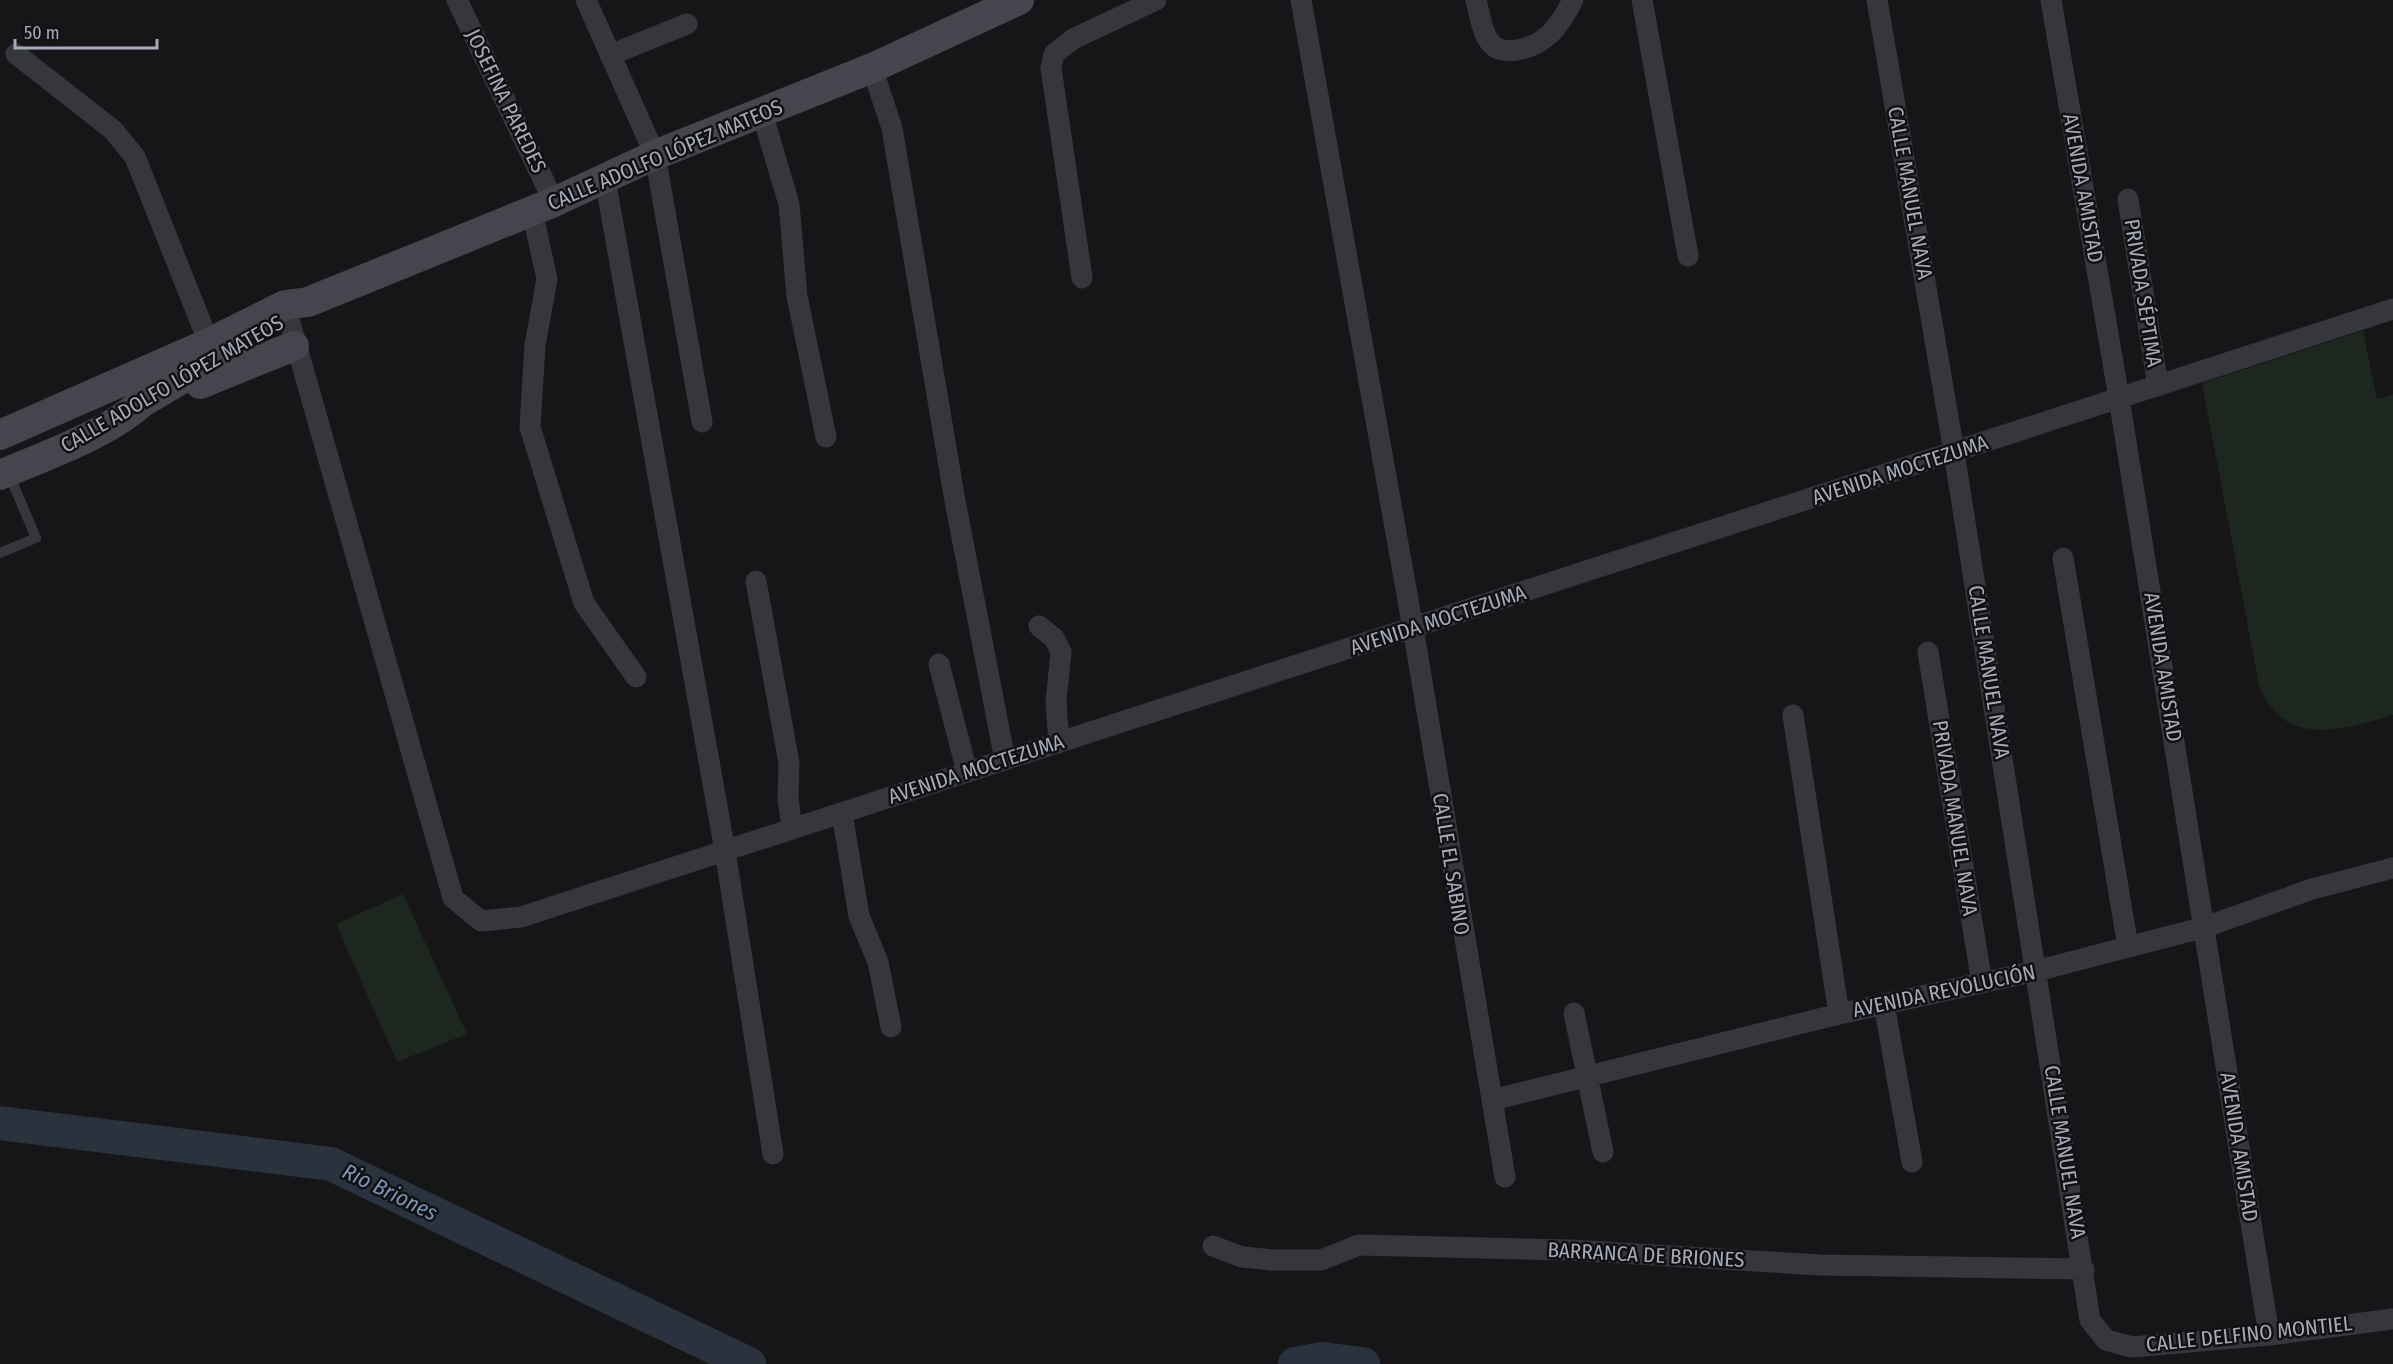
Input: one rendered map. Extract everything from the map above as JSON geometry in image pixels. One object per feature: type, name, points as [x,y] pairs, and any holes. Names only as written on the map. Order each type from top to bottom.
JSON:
[{"type":"main road","name":"CALLE ADOLFO LÓPEZ MATEOS","points":[[0,435],[209,343],[543,207],[655,155],[872,68],[1019,0]]},
{"type":"main road","name":"CALLE ADOLFO LÓPEZ MATEOS","points":[[4,473],[62,449],[131,413],[141,403],[294,308]]},
{"type":"main road","points":[[131,413],[294,346]]},
{"type":"main road","points":[[51,412],[62,449]]},
{"type":"street","name":"JOSEFINA PAREDES","points":[[458,0],[543,207],[547,279],[535,345],[530,427],[584,603],[636,677]]},
{"type":"street","points":[[586,0],[655,155],[702,422]]},
{"type":"street","points":[[1082,278],[1051,68],[1054,54],[1073,39],[1156,0]]},
{"type":"street","name":"CALLE EL SABINO","points":[[1301,0],[1413,628],[1505,1178]]},
{"type":"street","points":[[1476,0],[1485,33],[1494,46],[1507,51],[1526,48],[1545,40],[1562,22],[1573,0]]},
{"type":"street","points":[[1642,0],[1688,256]]},
{"type":"street","name":"CALLE MANUEL NAVA","points":[[1877,0],[1954,452],[2084,1269],[2090,1320],[2106,1340]]},
{"type":"street","name":"AVENIDA AMISTAD","points":[[2051,0],[2119,398],[2269,1335]]},
{"type":"street","points":[[610,55],[687,24]]},
{"type":"street","points":[[16,54],[113,130],[135,157],[209,343]]},
{"type":"street","points":[[872,68],[892,128],[955,501],[1005,760]]},
{"type":"street","points":[[762,113],[789,204],[797,296],[826,437]]},
{"type":"street","points":[[605,179],[724,851],[773,1154]]},
{"type":"street","name":"PRIVADA SÉPTIMA","points":[[2128,199],[2158,386]]},
{"type":"street","points":[[294,308],[294,346]]},
{"type":"street","name":"AVENIDA MOCTEZUMA","points":[[294,346],[453,898],[481,921],[521,917],[2393,309]]},
{"type":"street","points":[[2063,558],[2127,947]]},
{"type":"street","points":[[756,581],[789,763],[788,798],[792,829]]},
{"type":"street","points":[[1039,626],[1054,638],[1061,652],[1056,702],[1059,743]]},
{"type":"street","name":"PRIVADA MANUEL NAVA","points":[[1928,652],[1982,983]]},
{"type":"street","points":[[939,664],[968,772]]},
{"type":"street","points":[[1792,715],[1839,1014]]},
{"type":"street","points":[[842,813],[859,916],[878,962],[891,1027]]},
{"type":"street","name":"AVENIDA REVOLUCIÓN","points":[[1491,1100],[1839,1014],[2036,972],[2205,927],[2312,889],[2393,868]]},
{"type":"street","points":[[1884,1004],[1912,1162]]},
{"type":"street","points":[[1574,1013],[1603,1152]]},
{"type":"street","name":"BARRANCA DE BRIONES","points":[[1213,1246],[1242,1257],[1274,1260],[1321,1260],[1359,1245],[1570,1250],[1821,1265],[2084,1269]]},
{"type":"street","name":"CALLE DELFINO MONTIEL","points":[[2106,1340],[2132,1347],[2269,1335],[2393,1318]]},
{"type":"lane","points":[[0,553],[36,538],[4,473]]},
{"type":"shaded area","points":[[2363,331],[2377,399],[2393,395],[2393,715],[2354,726],[2316,730],[2298,727],[2283,719],[2270,705],[2259,685],[2202,383]]},
{"type":"shaded area","points":[[403,894],[467,1034],[397,1062],[336,924]]},
{"type":"waterway","name":"Rio Briones","points":[[0,1123],[331,1164],[749,1364]]},
{"type":"waterway","name":"Rio Briones","points":[[1295,1364],[1322,1359],[1363,1364]]}]
